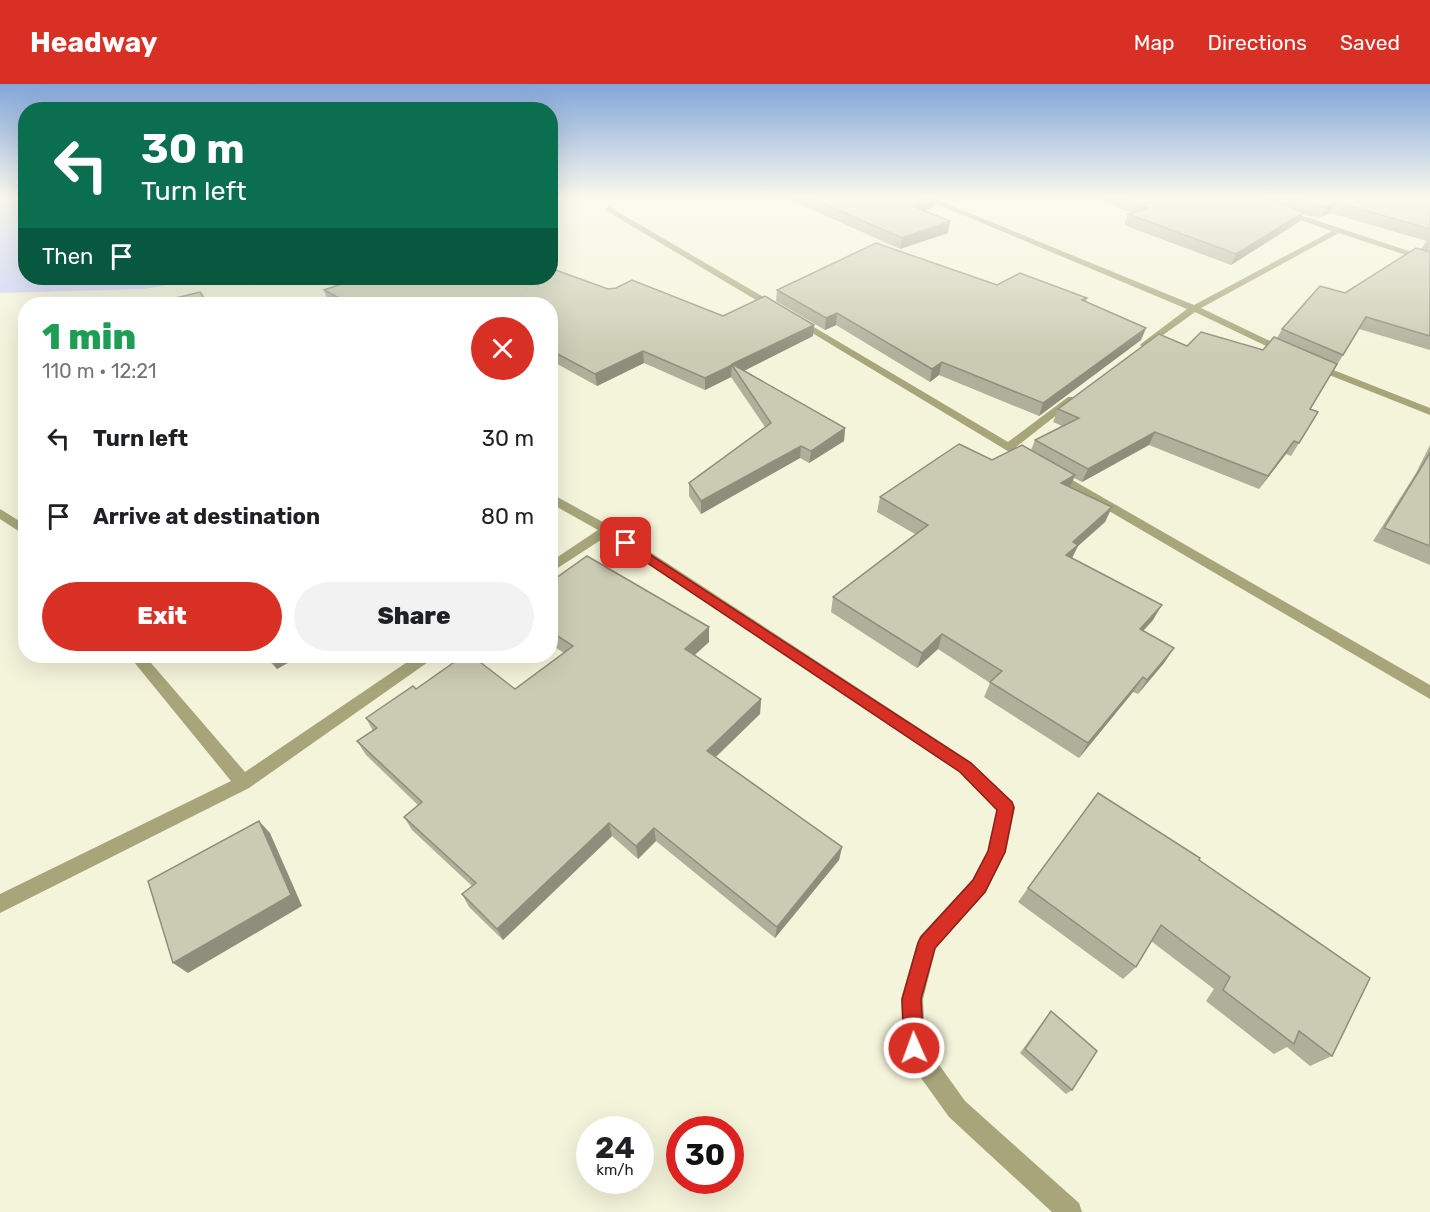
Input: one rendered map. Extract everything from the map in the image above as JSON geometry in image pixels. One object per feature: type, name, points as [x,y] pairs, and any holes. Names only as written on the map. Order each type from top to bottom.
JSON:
[{"type":"street","points":[[678,250],[1008,447],[1430,693]]},
{"type":"street","points":[[1052,250],[1194,308],[1295,357]]},
{"type":"street","points":[[1138,350],[1194,308],[1302,250]]},
{"type":"street","points":[[1397,250],[1430,261]]},
{"type":"street","points":[[1305,362],[1430,412]]},
{"type":"street","points":[[1008,447],[1082,392]]},
{"type":"street","points":[[558,502],[607,530],[965,767],[1006,807],[997,852],[979,886],[927,943],[912,999],[914,1048],[957,1109],[1070,1212]]},
{"type":"street","points":[[0,513],[18,526]]},
{"type":"street","points":[[558,564],[607,530]]},
{"type":"street","points":[[143,663],[243,783]]},
{"type":"street","points":[[0,904],[243,783],[416,663]]},
{"type":"shaded area","points":[[0,250],[18,250],[18,285],[168,285],[143,289],[0,293]]},
{"type":"building","points":[[862,250],[895,250],[997,285],[1020,273],[1087,298],[1082,300],[1146,328],[1043,403],[942,362],[932,369],[837,313],[826,318],[777,290]]},
{"type":"building","points":[[1224,250],[1243,250],[1236,254]]},
{"type":"building","points":[[1413,250],[1430,252],[1430,336],[1366,317],[1343,355],[1282,329],[1320,286],[1345,293]]},
{"type":"building","points":[[558,271],[608,289],[616,288],[632,280],[723,316],[765,296],[814,325],[732,364],[845,428],[811,451],[801,446],[701,501],[689,483],[771,423],[732,365],[705,378],[643,351],[595,374],[558,354],[558,297],[337,297],[324,290],[339,285],[558,285]]},
{"type":"building","points":[[200,292],[203,297],[180,297]]},
{"type":"building","points":[[1201,332],[1263,350],[1274,337],[1337,364],[1310,409],[1318,412],[1299,443],[1294,441],[1268,476],[1155,432],[1088,469],[1035,440],[1079,418],[1058,409],[1159,334],[1187,346]]},
{"type":"building","points":[[959,444],[992,460],[1022,445],[1075,475],[1061,483],[1112,507],[1073,542],[1078,545],[1066,555],[1162,605],[1140,629],[1174,648],[1147,680],[1143,677],[1088,743],[990,682],[1002,671],[942,634],[922,653],[833,597],[928,525],[880,497]]},
{"type":"building","points":[[1430,453],[1430,546],[1384,528]]},
{"type":"building","points":[[587,556],[709,627],[685,649],[761,699],[707,751],[842,847],[777,927],[654,828],[636,846],[609,823],[497,929],[462,894],[476,883],[404,817],[422,802],[357,741],[377,728],[366,718],[413,686],[416,689],[453,663],[481,663],[515,689],[550,663],[558,663],[558,657],[573,646],[558,636],[558,577]]},
{"type":"building","points":[[1098,793],[1200,858],[1199,860],[1370,978],[1332,1056],[1299,1031],[1294,1044],[1223,990],[1230,977],[1161,925],[1136,967],[1028,888]]},
{"type":"building","points":[[259,821],[291,895],[173,963],[148,881]]},
{"type":"building","points":[[1051,1011],[1097,1051],[1072,1090],[1025,1049]]},
{"type":"route","points":[[626,543],[965,767],[1006,807],[997,852],[979,886],[927,943],[912,999],[914,1048]]}]
